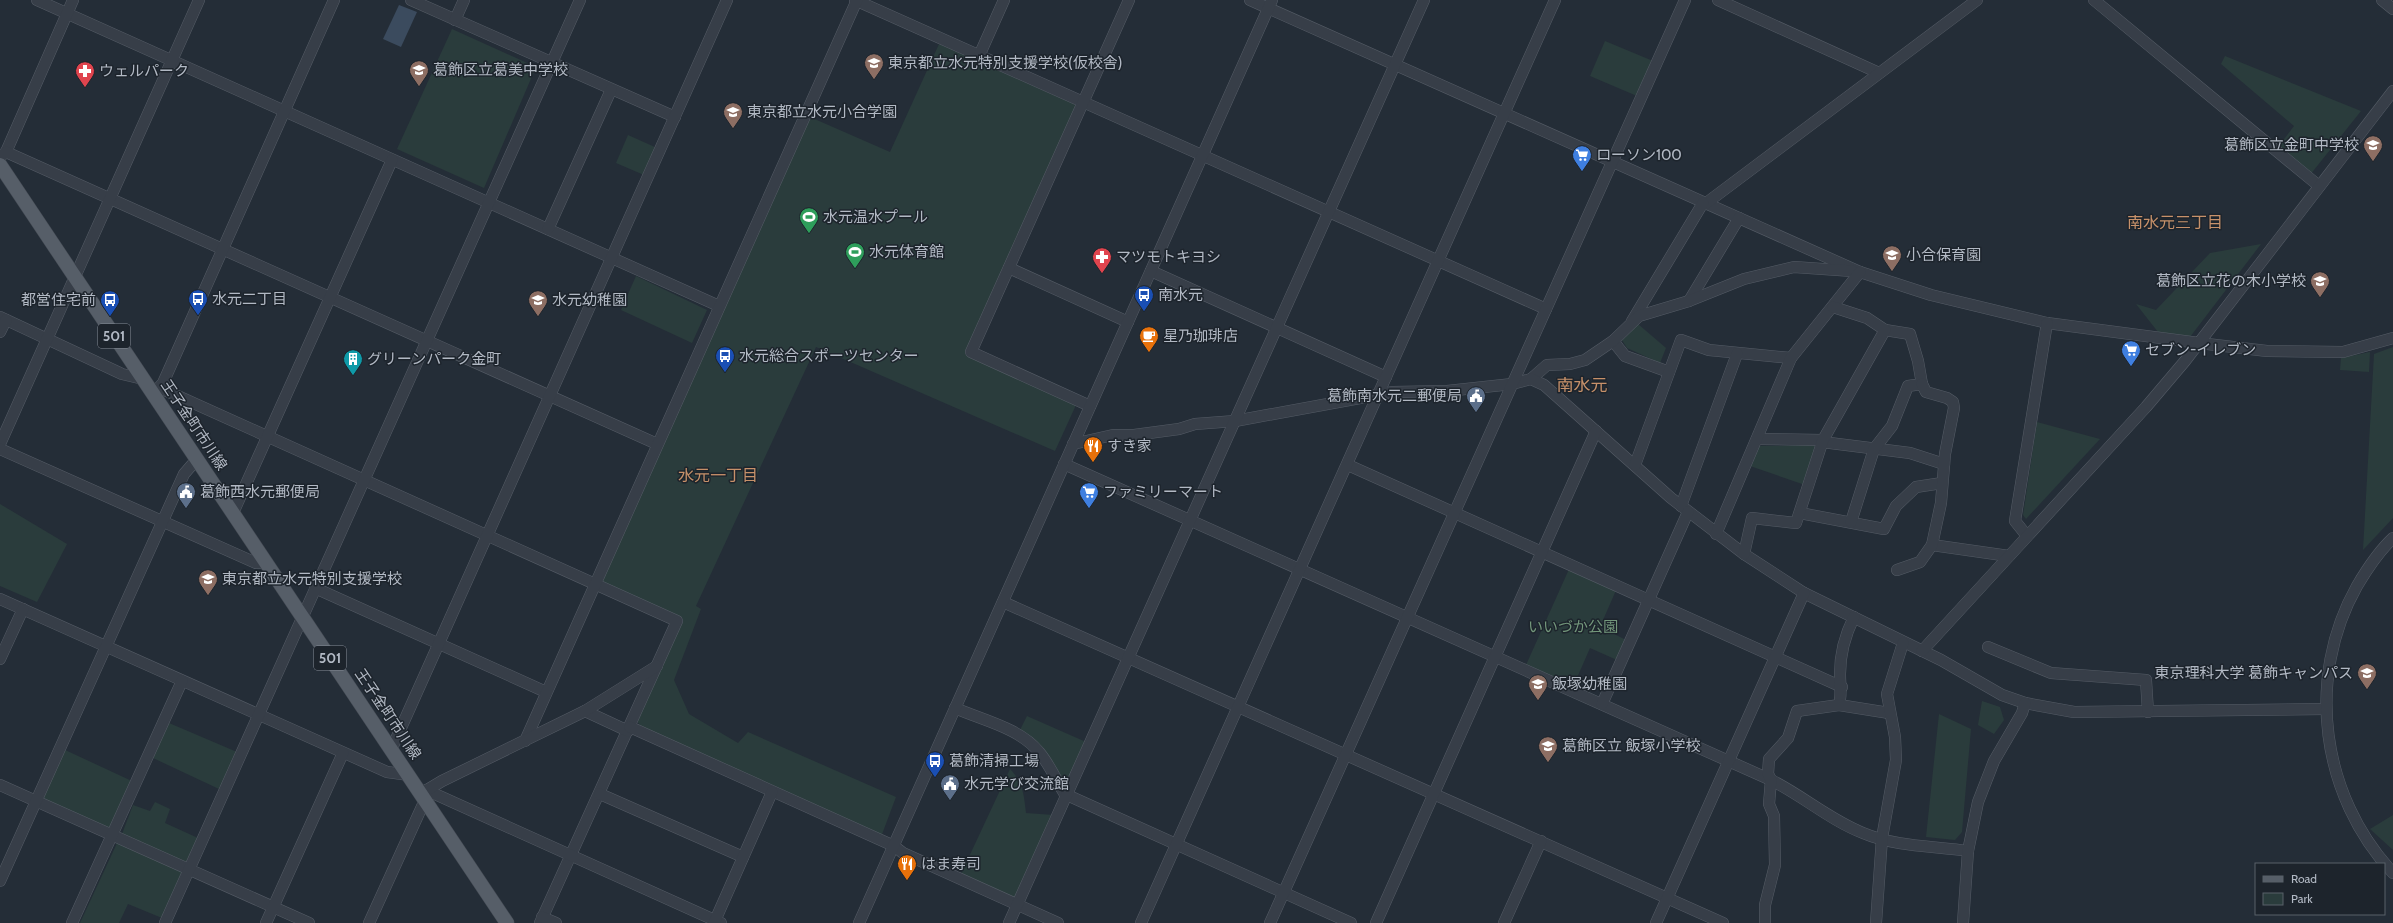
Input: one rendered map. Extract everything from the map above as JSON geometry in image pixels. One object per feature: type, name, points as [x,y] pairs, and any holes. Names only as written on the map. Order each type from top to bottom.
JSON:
[{"type":"main road","name":"王子金町市川線","points":[[2,158],[74,277],[143,379],[157,391],[197,459],[302,617],[424,795],[507,923]]},
{"type":"street","points":[[37,0],[719,306]]},
{"type":"street","points":[[73,0],[2,158],[110,199],[426,342],[657,444]]},
{"type":"street","points":[[0,444],[46,338],[199,0]]},
{"type":"street","points":[[334,0],[157,391],[363,480],[677,621],[600,794],[541,920],[556,923]]},
{"type":"street","points":[[411,0],[611,90],[675,117]]},
{"type":"street","points":[[455,20],[464,0]]},
{"type":"street","points":[[165,923],[580,0]]},
{"type":"street","points":[[392,748],[727,0]]},
{"type":"street","points":[[525,740],[856,0],[1202,156],[1546,308]]},
{"type":"street","points":[[979,56],[1004,0]]},
{"type":"street","points":[[1090,406],[971,352],[1129,0]]},
{"type":"street","points":[[1250,0],[1271,4],[1503,114],[1860,272],[1930,295],[2047,323],[2199,343],[2267,350],[2343,352],[2393,338]]},
{"type":"street","points":[[1009,923],[1424,0]]},
{"type":"street","points":[[1141,923],[1348,465],[1377,395],[1555,0]]},
{"type":"street","points":[[1270,923],[1685,0]]},
{"type":"street","points":[[1718,0],[1880,72]]},
{"type":"street","points":[[1630,325],[1704,203],[1977,0]]},
{"type":"street","points":[[2094,0],[2319,186]]},
{"type":"street","points":[[2382,0],[2393,9]]},
{"type":"street","points":[[859,923],[1271,4]]},
{"type":"street","points":[[548,229],[611,90]]},
{"type":"street","points":[[1922,651],[2146,407],[2199,343],[2393,92]]},
{"type":"street","points":[[233,513],[392,160]]},
{"type":"street","points":[[1689,300],[1738,218]]},
{"type":"street","points":[[1073,444],[1112,435],[1146,434],[1179,429],[1195,424],[1235,421],[1393,392],[1447,392],[1512,384],[1531,379],[1547,365],[1570,364],[1585,360],[1613,341],[1639,316],[1689,300],[1744,279],[1794,267],[1860,272]]},
{"type":"street","points":[[1009,268],[1128,322]]},
{"type":"street","points":[[1151,271],[1386,377]]},
{"type":"street","points":[[1716,534],[1791,358],[1860,272]]},
{"type":"street","points":[[1833,307],[1867,318],[1885,330],[1910,334],[1918,361],[1922,384],[1926,392],[1947,398],[1953,402],[1954,408],[1944,464],[1941,503],[1932,545],[1920,562],[1898,570]]},
{"type":"street","points":[[0,332],[3,319],[122,374],[143,379]]},
{"type":"street","points":[[2027,536],[2015,521],[2047,323]]},
{"type":"street","points":[[1744,554],[1752,518],[1796,523],[1822,441],[1885,330]]},
{"type":"street","points":[[1635,465],[1681,340],[1709,350],[1737,354],[1791,358]]},
{"type":"street","points":[[1613,341],[1625,356],[1669,372]]},
{"type":"street","points":[[1602,704],[1649,600],[1684,509],[1737,354]]},
{"type":"street","points":[[1531,379],[1544,385],[1684,509],[1744,554],[1804,593],[1960,670],[1987,687],[2025,703],[2074,712],[2326,709]]},
{"type":"street","points":[[1851,522],[1874,449],[1892,426],[1908,386],[1922,384]]},
{"type":"street","points":[[1376,923],[1596,431]]},
{"type":"street","points":[[1757,440],[1822,441],[1910,453],[1944,464]]},
{"type":"street","points":[[0,449],[256,563],[261,563],[265,560]]},
{"type":"street","points":[[0,881],[184,474],[197,459]]},
{"type":"street","points":[[1064,464],[1771,780],[1799,795],[1842,823],[1865,834],[1919,846],[1968,851]]},
{"type":"street","points":[[1348,465],[1842,687]]},
{"type":"street","points":[[1800,513],[1884,529],[1896,506],[1916,487],[1942,483]]},
{"type":"street","points":[[2384,863],[2359,828],[2336,776],[2330,746],[2326,709],[2332,651],[2344,614],[2367,570],[2393,538]]},
{"type":"street","points":[[1932,545],[2009,556]]},
{"type":"street","points":[[315,588],[546,692]]},
{"type":"street","points":[[1656,923],[1804,593]]},
{"type":"street","points":[[0,599],[392,774],[409,775]]},
{"type":"street","points":[[1003,602],[1723,923]]},
{"type":"street","points":[[0,659],[23,609]]},
{"type":"street","points":[[1839,705],[1842,687],[1840,676],[1843,643],[1854,617]]},
{"type":"street","points":[[1876,923],[1882,838],[1896,760],[1895,737],[1889,713],[1887,694],[1903,643]]},
{"type":"street","points":[[1988,647],[2051,672],[2146,680],[2148,712]]},
{"type":"street","points":[[369,923],[424,795],[525,740],[585,711],[657,666]]},
{"type":"street","points":[[72,923],[182,681]]},
{"type":"street","points":[[1963,923],[1968,851],[1974,817],[1984,783],[2025,703]]},
{"type":"street","points":[[1765,923],[1765,905],[1775,865],[1774,816],[1769,804],[1771,780],[1768,774],[1770,759],[1788,738],[1797,712],[1839,705],[1889,713]]},
{"type":"street","points":[[955,708],[1014,732],[1027,740],[1039,752],[1067,796],[1284,892],[1350,923]]},
{"type":"street","points":[[585,711],[894,846],[903,853],[1058,923]]},
{"type":"street","points":[[266,923],[343,752]]},
{"type":"street","points":[[0,785],[309,923]]},
{"type":"street","points":[[424,795],[571,855],[717,922],[743,857],[772,792]]},
{"type":"street","points":[[600,794],[743,857]]},
{"type":"street","points":[[1504,923],[1541,841]]},
{"type":"street","points":[[2385,864],[2393,873]]},
{"type":"green space","points":[[452,29],[536,67],[484,188],[397,149]]},
{"type":"green space","points":[[1605,41],[1653,61],[1637,96],[1590,76]]},
{"type":"green space","points":[[939,44],[1074,104],[1076,107],[965,354],[1076,405],[1055,451],[816,347],[696,606],[701,609],[674,680],[689,714],[738,743],[748,732],[896,797],[881,837],[642,728],[637,721],[683,619],[603,583],[602,579],[810,117],[890,152]]},
{"type":"green space","points":[[2225,56],[2361,111],[2310,175],[2278,147],[2294,126],[2221,64]]},
{"type":"green space","points":[[628,135],[657,148],[644,175],[616,163]]},
{"type":"green space","points":[[2261,244],[2190,337],[2158,332],[2136,304],[2156,310],[2210,253]]},
{"type":"green space","points":[[636,276],[707,310],[692,343],[621,310]]},
{"type":"green space","points":[[1638,324],[1666,348],[1660,363],[1627,348],[1622,340]]},
{"type":"green space","points":[[2393,347],[2393,518],[2363,550],[2374,354]]},
{"type":"green space","points":[[2370,352],[2369,372],[2340,370],[2341,358]]},
{"type":"green space","points":[[2037,422],[2100,439],[2026,519],[2023,515]]},
{"type":"green space","points":[[1818,445],[1805,485],[1750,466],[1758,446]]},
{"type":"green space","points":[[0,504],[67,544],[37,602],[0,586]]},
{"type":"green space","name":"いいづか公園","points":[[1570,567],[1617,588],[1600,627],[1626,640],[1617,660],[1590,648],[1573,687],[1526,665]]},
{"type":"green space","points":[[1982,701],[2000,707],[2004,720],[1994,734],[1978,725]]},
{"type":"green space","points":[[1939,714],[1971,729],[1962,832],[1955,840],[1926,837]]},
{"type":"green space","points":[[1027,716],[1086,742],[1066,787],[1019,732]]},
{"type":"green space","points":[[169,723],[237,752],[219,789],[153,758]]},
{"type":"green space","points":[[63,749],[134,782],[111,831],[40,801]]},
{"type":"green space","points":[[1010,769],[1020,784],[1026,813],[1054,815],[1015,902],[960,876]]},
{"type":"green space","points":[[155,802],[170,809],[165,823],[198,838],[188,861],[181,863],[122,834],[133,805],[150,811]]},
{"type":"green space","points":[[2393,815],[2393,850],[2370,829]]},
{"type":"green space","points":[[118,841],[182,871],[162,918],[128,904],[119,923],[80,923]]},
{"type":"water","points":[[399,5],[417,12],[401,47],[383,39]]},
{"type":"place","name":"東京都立水元特別支援学校(仮校舎)","points":[[874,80]]},
{"type":"place","name":"葛飾区立葛美中学校","points":[[419,87]]},
{"type":"place","name":"ウェルパーク","points":[[85,88]]},
{"type":"place","name":"東京都立水元小合学園","points":[[733,129]]},
{"type":"place","name":"葛飾区立金町中学校","points":[[2373,162]]},
{"type":"place","name":"ローソン100","points":[[1582,172]]},
{"type":"place","name":"水元温水プール","points":[[809,234]]},
{"type":"place","name":"水元体育館","points":[[855,269]]},
{"type":"place","name":"小合保育園","points":[[1892,272]]},
{"type":"place","name":"マツモトキヨシ","points":[[1102,274]]},
{"type":"place","name":"葛飾区立花の木小学校","points":[[2320,298]]},
{"type":"place","name":"南水元","points":[[1144,312]]},
{"type":"place","name":"水元二丁目","points":[[198,316]]},
{"type":"place","name":"都営住宅前","points":[[110,317]]},
{"type":"place","name":"水元幼稚園","points":[[538,317]]},
{"type":"place","name":"星乃珈琲店","points":[[1149,353]]},
{"type":"place","name":"セブン-イレブン","points":[[2131,367]]},
{"type":"place","name":"水元総合スポーツセンター","points":[[725,373]]},
{"type":"place","name":"グリーンパーク金町","points":[[353,376]]},
{"type":"place","name":"葛飾南水元二郵便局","points":[[1476,413]]},
{"type":"place","name":"すき家","points":[[1093,463]]},
{"type":"place","name":"葛飾西水元郵便局","points":[[186,509]]},
{"type":"place","name":"ファミリーマート","points":[[1089,509]]},
{"type":"place","name":"東京都立水元特別支援学校","points":[[208,596]]},
{"type":"place","name":"東京理科大学 葛飾キャンパス","points":[[2367,690]]},
{"type":"place","name":"飯塚幼稚園","points":[[1538,701]]},
{"type":"place","name":"葛飾区立 飯塚小学校","points":[[1548,763]]},
{"type":"place","name":"葛飾清掃工場","points":[[935,778]]},
{"type":"place","name":"水元学び交流館","points":[[950,801]]},
{"type":"place","name":"はま寿司","points":[[907,881]]},
{"type":"district","name":"南水元三丁目","points":[[2175,222]]},
{"type":"district","name":"南水元","points":[[1582,385]]},
{"type":"district","name":"水元一丁目","points":[[718,475]]}]
